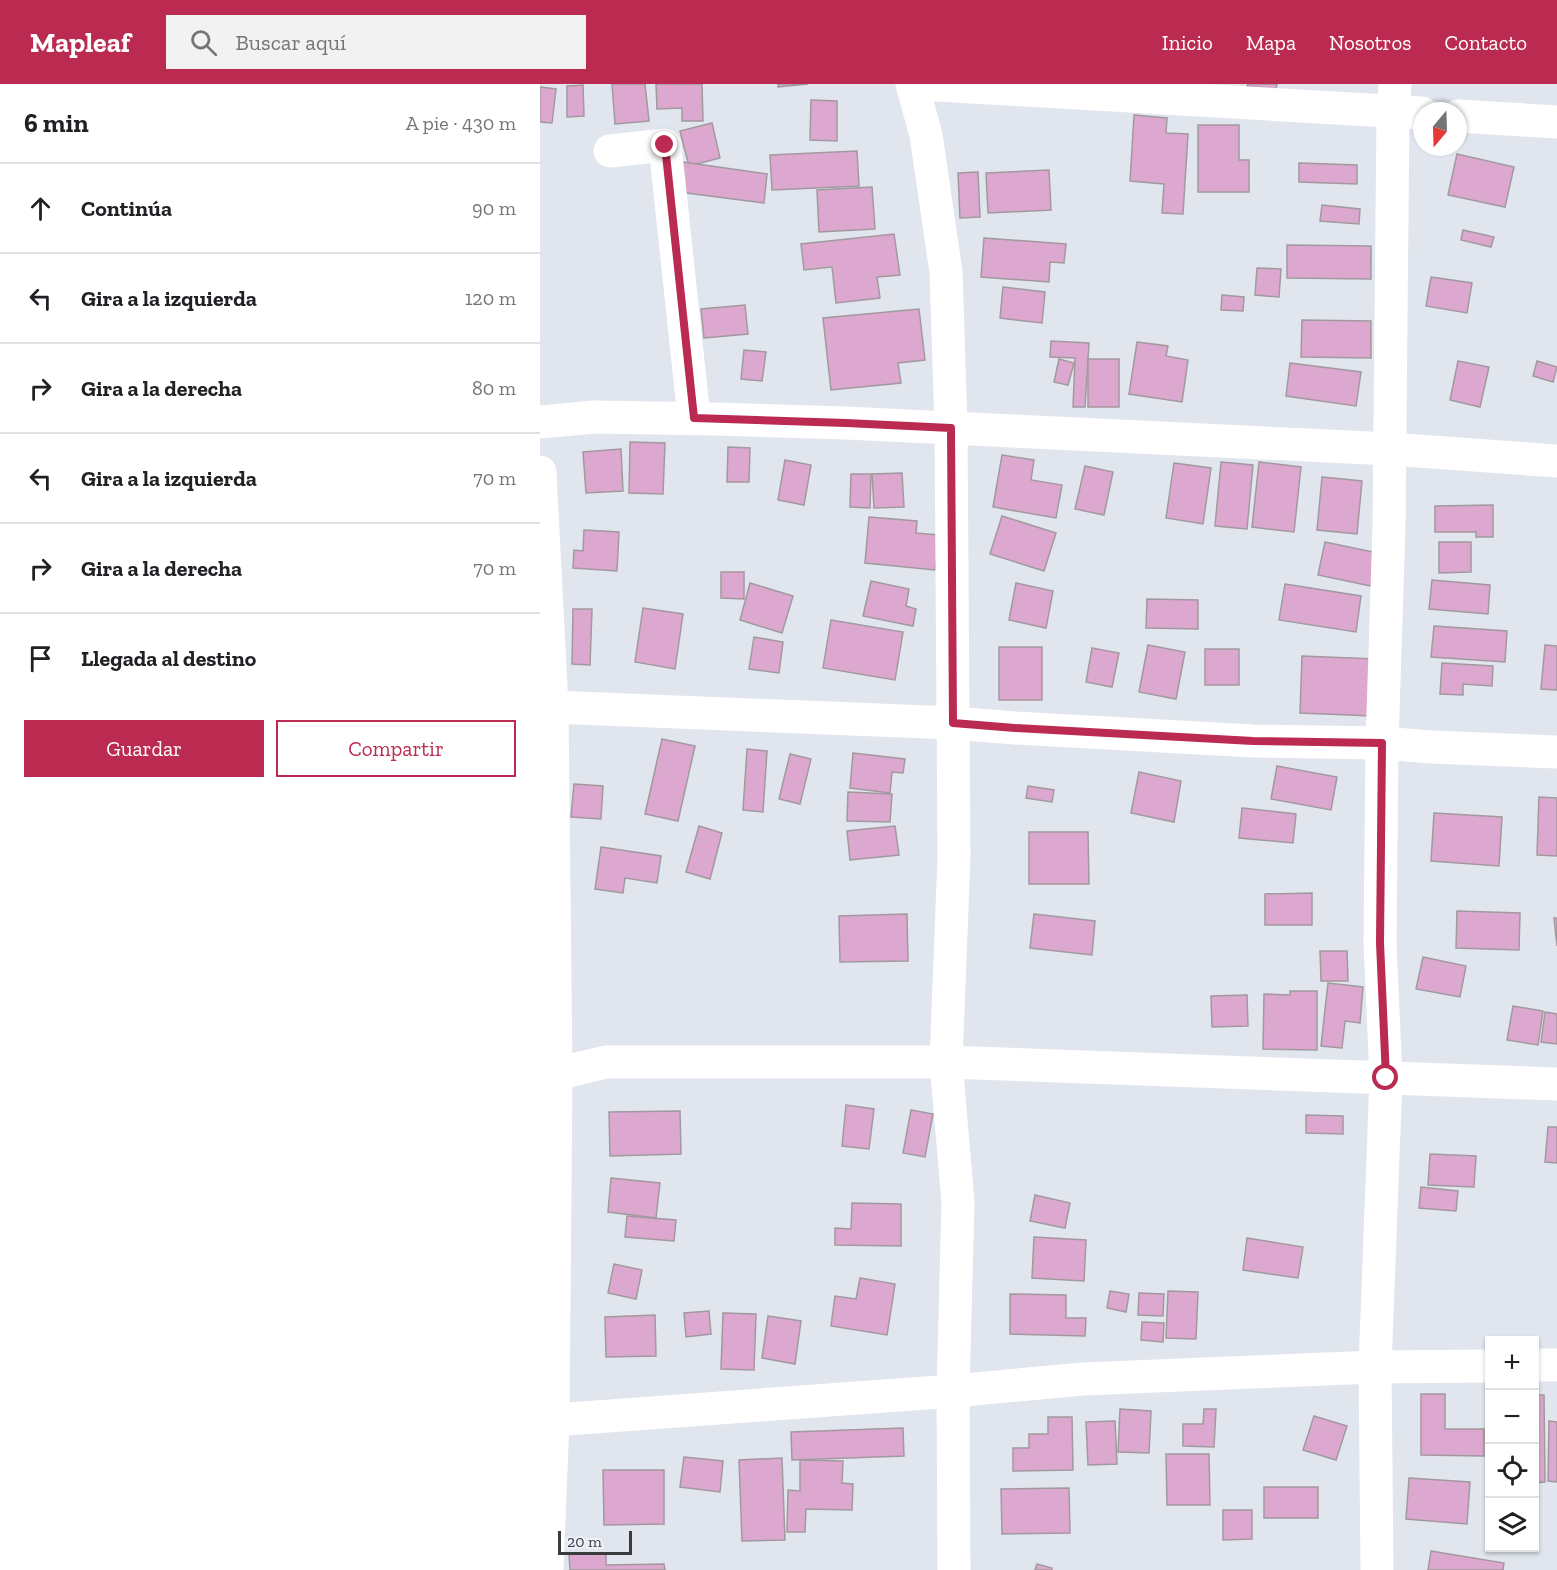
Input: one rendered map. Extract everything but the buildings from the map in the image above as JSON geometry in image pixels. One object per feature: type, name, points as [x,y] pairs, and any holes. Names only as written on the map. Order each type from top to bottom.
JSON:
[{"type":"street","points":[[912,84],[926,135],[946,272],[951,428],[954,857],[946,1062],[958,1202],[953,1391],[954,1570]]},
{"type":"street","points":[[921,84],[1403,103],[1382,743],[1380,943],[1386,1078],[1376,1367],[1377,1570]]},
{"type":"street","points":[[1467,117],[1557,122]]},
{"type":"street","points":[[610,151],[665,145],[694,418]]},
{"type":"street","points":[[540,422],[594,417],[846,423],[1390,449],[1557,461]]},
{"type":"street","points":[[540,472],[552,707],[546,1421],[547,1570]]},
{"type":"street","points":[[552,707],[953,723],[1253,741],[1382,743],[1557,752]]},
{"type":"street","points":[[548,1076],[606,1062],[946,1062],[1557,1084]]},
{"type":"street","points":[[1539,1365],[1557,1365]]},
{"type":"street","points":[[546,1421],[953,1391],[1083,1379],[1376,1367],[1485,1366]]},
{"type":"route","points":[[665,145],[694,418],[951,428],[953,723],[1253,741],[1382,743],[1380,943],[1386,1078]]}]
